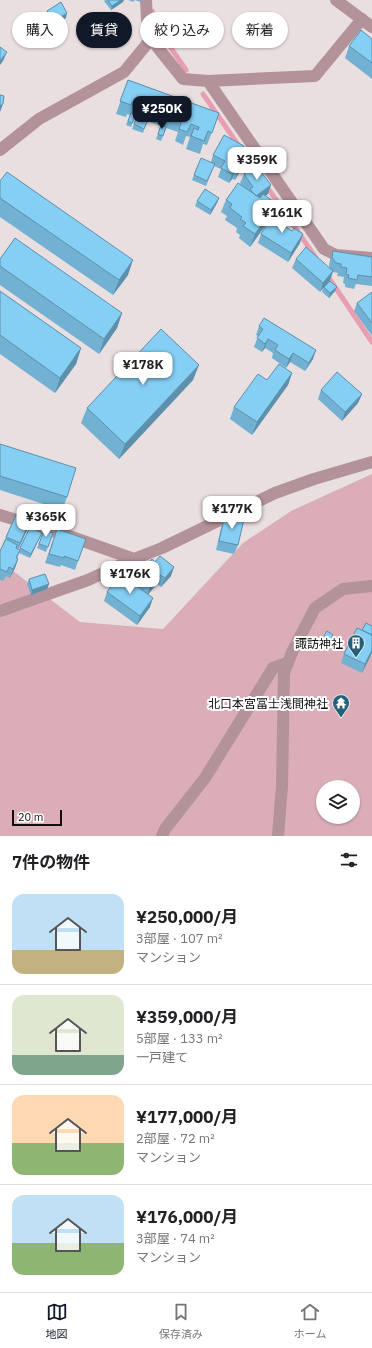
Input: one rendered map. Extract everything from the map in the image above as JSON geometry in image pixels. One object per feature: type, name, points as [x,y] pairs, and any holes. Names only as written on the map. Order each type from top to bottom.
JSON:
[{"type":"street","points":[[146,0],[147,12]]},
{"type":"street","points":[[336,0],[372,27]]},
{"type":"street","points":[[158,48],[183,80],[208,81],[315,76],[362,20]]},
{"type":"street","points":[[0,150],[39,119],[124,72],[144,48]]},
{"type":"street","points":[[208,81],[324,249],[336,255],[372,258]]},
{"type":"street","points":[[0,611],[88,580],[162,548],[275,493],[314,479],[372,462]]},
{"type":"street","points":[[0,515],[69,536],[134,559]]},
{"type":"street","points":[[278,836],[282,786],[284,673],[287,662],[315,608],[343,589],[372,586]]},
{"type":"street","points":[[162,836],[205,778],[273,668],[287,662]]},
{"type":"shaded area","points":[[372,474],[372,836],[0,836],[0,561],[80,622],[163,629],[243,543],[291,511]]},
{"type":"building","points":[[108,0],[121,0],[112,6]]},
{"type":"building","points":[[61,2],[66,12],[48,12],[47,11]]},
{"type":"building","points":[[361,30],[372,39],[372,63],[349,46]]},
{"type":"building","points":[[0,47],[7,52],[0,61]]},
{"type":"building","points":[[128,80],[219,113],[212,133],[208,131],[204,141],[191,136],[194,128],[198,130],[199,127],[191,124],[187,132],[179,129],[182,120],[132,102],[131,105],[120,101]]},
{"type":"building","points":[[0,95],[4,96],[3,104],[0,106]]},
{"type":"building","points":[[131,113],[136,115],[132,123],[128,121]]},
{"type":"building","points":[[137,116],[148,120],[144,129],[134,124]]},
{"type":"building","points":[[161,125],[166,127],[163,136],[158,134]]},
{"type":"building","points":[[224,135],[244,146],[242,150],[248,154],[238,171],[235,170],[232,174],[221,168],[225,161],[213,155]]},
{"type":"building","points":[[201,158],[215,164],[207,181],[194,175]]},
{"type":"building","points":[[256,165],[271,185],[256,196],[250,189],[253,187],[244,174]]},
{"type":"building","points":[[7,172],[133,260],[119,280],[0,198],[0,181]]},
{"type":"building","points":[[238,183],[260,198],[263,194],[277,204],[255,234],[243,226],[246,223],[240,219],[242,217],[230,208],[232,204],[226,200]]},
{"type":"building","points":[[205,189],[219,198],[211,210],[197,201]]},
{"type":"building","points":[[277,210],[285,216],[282,221],[273,215],[272,216]]},
{"type":"building","points":[[273,215],[284,223],[283,225],[292,231],[294,228],[303,234],[291,253],[261,234]]},
{"type":"building","points":[[15,238],[122,313],[104,339],[0,266],[0,259]]},
{"type":"building","points":[[306,247],[333,271],[323,283],[296,259]]},
{"type":"building","points":[[333,251],[372,257],[372,277],[358,275],[357,280],[348,278],[349,275],[346,274],[347,268],[341,267],[341,264],[336,263],[332,257]]},
{"type":"building","points":[[330,281],[337,287],[330,293],[324,287]]},
{"type":"building","points":[[0,291],[81,348],[60,378],[0,335]]},
{"type":"building","points":[[372,292],[372,323],[357,303]]},
{"type":"building","points":[[264,318],[316,350],[309,363],[293,353],[289,359],[275,350],[278,345],[268,339],[265,344],[257,338],[263,329],[259,326]]},
{"type":"building","points":[[161,329],[199,365],[125,444],[87,408]]},
{"type":"building","points":[[279,364],[292,373],[257,422],[234,407],[258,374],[267,380]]},
{"type":"building","points":[[337,372],[362,394],[345,412],[321,390]]},
{"type":"building","points":[[0,444],[76,468],[67,497],[0,476]]},
{"type":"building","points":[[236,513],[245,515],[238,545],[219,541],[224,519],[234,521]]},
{"type":"building","points":[[16,515],[30,521],[20,543],[6,537]]},
{"type":"building","points":[[30,527],[42,533],[31,554],[20,548]]},
{"type":"building","points":[[57,529],[86,539],[78,561],[64,556],[64,558],[49,554]]},
{"type":"building","points":[[44,530],[53,533],[48,547],[39,544]]},
{"type":"building","points":[[6,539],[17,545],[16,548],[20,550],[16,558],[18,559],[13,569],[9,567],[7,572],[0,569],[0,551]]},
{"type":"building","points":[[160,556],[174,567],[165,578],[160,575],[150,587],[140,579],[143,574],[139,571],[146,562],[148,564],[152,559],[155,562]]},
{"type":"building","points":[[45,574],[49,584],[32,590],[29,579]]},
{"type":"building","points":[[120,574],[153,598],[140,616],[107,592]]},
{"type":"building","points":[[366,623],[372,626],[372,635],[362,630]]},
{"type":"building","name":"諏訪神社","points":[[357,628],[372,635],[372,650],[365,664],[344,654]]},
{"type":"building","points":[[327,631],[333,635],[328,644],[321,641]]},
{"type":"waterway","points":[[152,11],[162,35],[186,70]]},
{"type":"waterway","points":[[203,94],[257,172]]},
{"type":"waterway","points":[[265,184],[316,258]]},
{"type":"waterway","points":[[327,275],[372,342]]},
{"type":"place","name":"諏訪神社","points":[[356,658]]},
{"type":"place","name":"北口本宮冨士浅間神社","points":[[341,718]]}]
